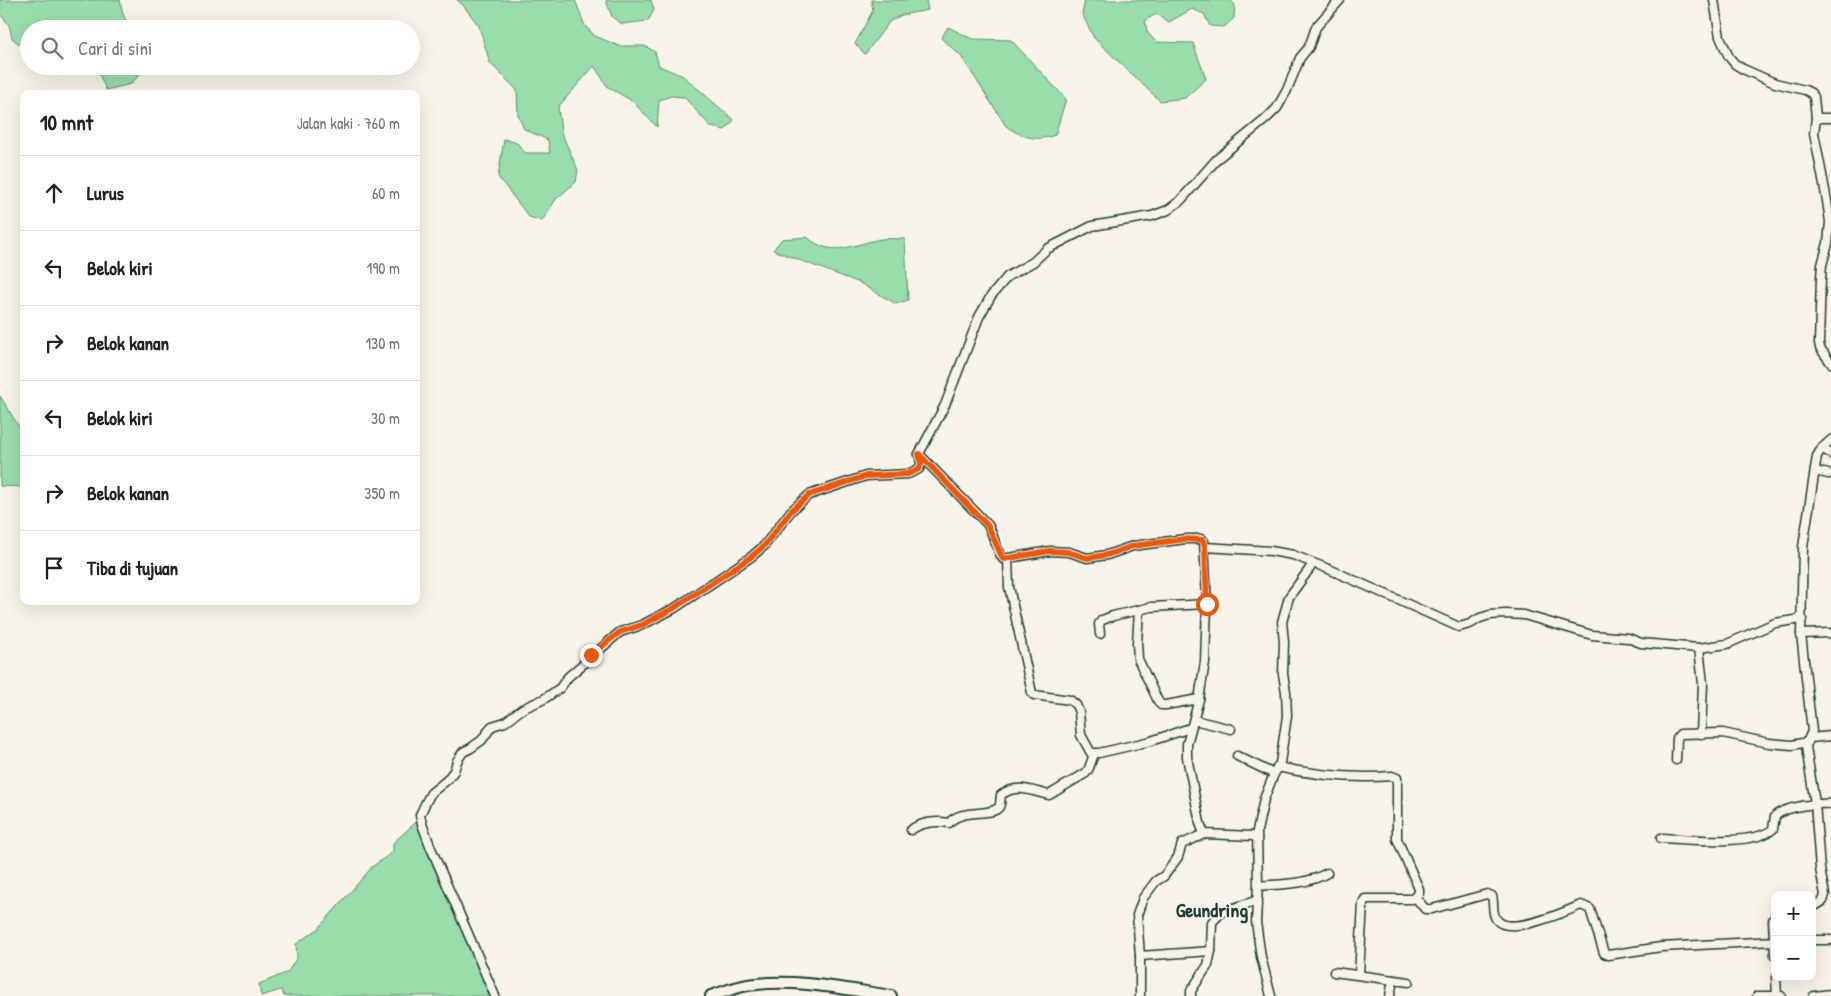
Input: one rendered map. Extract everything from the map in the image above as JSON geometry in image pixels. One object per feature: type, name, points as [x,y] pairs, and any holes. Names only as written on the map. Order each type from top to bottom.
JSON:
[{"type":"street","points":[[495,996],[422,824],[420,815],[431,793],[447,780],[454,771],[457,760],[463,752],[482,740],[492,726],[505,722],[522,709],[544,699],[560,688],[568,677],[620,632],[642,625],[674,608],[751,557],[764,546],[791,511],[809,495],[866,476],[908,474],[919,469],[921,464],[919,454],[945,405],[978,317],[991,296],[1008,276],[1033,262],[1047,249],[1092,226],[1152,216],[1168,210],[1181,200],[1217,160],[1277,108],[1287,90],[1300,58],[1309,47],[1316,26],[1340,0]]},
{"type":"street","points":[[1714,0],[1720,37],[1729,57],[1735,64],[1775,83],[1805,90],[1814,97],[1816,118],[1814,133],[1830,222],[1828,243],[1822,265],[1819,343],[1820,348],[1831,362]]},
{"type":"street","points":[[1816,118],[1831,118]]},
{"type":"street","points":[[1816,905],[1823,901],[1825,896],[1820,869],[1816,803],[1807,754],[1812,732],[1801,634],[1803,547],[1817,456],[1822,448],[1831,440]]},
{"type":"street","points":[[1822,448],[1831,454]]},
{"type":"street","points":[[919,454],[988,526],[1003,559],[1050,551],[1068,552],[1087,558],[1107,555],[1133,546],[1185,539],[1201,539],[1204,541],[1207,604],[1205,662],[1199,699],[1187,744],[1200,823],[1204,834]]},
{"type":"street","points":[[1815,470],[1828,474]]},
{"type":"street","points":[[1205,548],[1293,555],[1459,627],[1490,615],[1524,615],[1592,634],[1628,638],[1641,643],[1698,648],[1727,644],[1775,623],[1802,620]]},
{"type":"street","points":[[1008,559],[1009,587],[1032,692],[1034,695],[1070,700],[1076,705],[1079,712],[1081,735],[1091,753],[1094,754]]},
{"type":"street","points":[[1271,996],[1263,967],[1256,922],[1258,886],[1256,838],[1264,799],[1280,763],[1287,716],[1283,674],[1284,642],[1282,622],[1289,598],[1312,564]]},
{"type":"street","points":[[1100,634],[1099,624],[1102,620],[1139,610],[1164,606],[1207,604]]},
{"type":"street","points":[[1139,610],[1138,659],[1158,701],[1161,705],[1166,705],[1199,699]]},
{"type":"street","points":[[1801,634],[1831,633]]},
{"type":"street","points":[[1698,648],[1703,684],[1701,734]]},
{"type":"street","points":[[1094,754],[1151,741],[1192,724],[1231,729]]},
{"type":"street","points":[[1676,760],[1678,735],[1723,733],[1768,743],[1792,745],[1831,736]]},
{"type":"street","points":[[911,830],[915,827],[934,822],[949,823],[960,815],[995,809],[999,807],[1001,795],[1014,789],[1023,788],[1049,795],[1086,773],[1090,768],[1094,754]]},
{"type":"street","points":[[1238,756],[1275,771],[1343,777],[1396,777],[1398,782],[1397,838],[1420,893],[1416,898],[1403,900],[1365,899],[1363,902],[1359,975]]},
{"type":"street","points":[[1661,838],[1717,841],[1765,834],[1773,829],[1777,814],[1816,803],[1831,804]]},
{"type":"street","points":[[1140,996],[1137,915],[1143,898],[1156,881],[1164,876],[1178,857],[1182,844],[1204,834],[1253,836],[1256,838]]},
{"type":"street","points":[[1258,886],[1308,881],[1317,879],[1327,873]]},
{"type":"street","points":[[1416,898],[1425,909],[1432,909],[1487,894],[1492,896],[1494,915],[1497,921],[1504,924],[1538,922],[1581,905],[1587,906],[1590,909],[1604,953],[1608,955],[1661,947],[1771,941]]},
{"type":"street","points":[[1192,996],[1191,992],[1208,965],[1212,922],[1222,912],[1258,900]]},
{"type":"street","points":[[1816,940],[1831,940]]},
{"type":"street","points":[[1140,956],[1210,951]]},
{"type":"street","points":[[1334,972],[1409,982]]},
{"type":"street","points":[[1390,996],[1393,980]]},
{"type":"street","points":[[1758,996],[1778,996],[1776,981]]},
{"type":"street","points":[[711,996],[746,985],[785,982],[890,996]]},
{"type":"street","points":[[1814,996],[1831,994]]},
{"type":"green space","points":[[0,0],[120,0],[126,20],[20,20],[20,45],[12,38],[9,25],[0,14]]},
{"type":"green space","points":[[457,0],[575,0],[585,26],[595,36],[619,46],[645,46],[655,52],[659,66],[683,76],[734,120],[725,130],[711,127],[684,97],[671,96],[659,100],[657,127],[632,101],[608,87],[594,66],[558,107],[561,132],[578,170],[576,182],[556,199],[542,221],[529,217],[498,177],[504,139],[517,143],[525,153],[550,153],[548,140],[524,129],[518,115],[517,90],[490,63],[479,26]]},
{"type":"green space","points":[[606,0],[651,0],[654,10],[648,21],[622,24],[612,17]]},
{"type":"green space","points":[[871,0],[926,0],[928,10],[902,15],[890,21],[865,54],[855,44],[873,10]]},
{"type":"green space","points":[[1085,0],[1230,0],[1235,5],[1234,18],[1224,27],[1210,26],[1204,14],[1192,9],[1169,22],[1157,14],[1145,20],[1147,32],[1156,42],[1193,43],[1206,79],[1185,98],[1160,101],[1094,38],[1082,14]]},
{"type":"green space","points":[[948,27],[972,39],[1011,40],[1066,99],[1055,135],[1042,138],[1029,137],[1006,126],[961,56],[941,38]]},
{"type":"green space","points":[[100,75],[139,75],[131,84],[106,90]]},
{"type":"green space","points":[[807,237],[816,244],[834,249],[881,239],[905,239],[908,300],[896,304],[860,283],[773,250],[782,239]]},
{"type":"green space","points":[[0,396],[20,428],[20,487],[0,486]]},
{"type":"green space","points":[[416,822],[420,822],[496,996],[284,996],[281,990],[261,996],[259,984],[288,972],[297,957],[296,944],[318,929],[373,866],[393,852],[393,843]]},
{"type":"district","name":"Geundring","points":[[1212,909]]},
{"type":"route","points":[[591,655],[620,632],[642,625],[674,608],[751,557],[764,546],[791,511],[809,495],[866,476],[908,474],[919,469],[921,464],[919,454],[988,526],[1003,559],[1050,551],[1075,553],[1087,558],[1107,555],[1133,546],[1185,539],[1203,540],[1205,544],[1207,604]]}]
